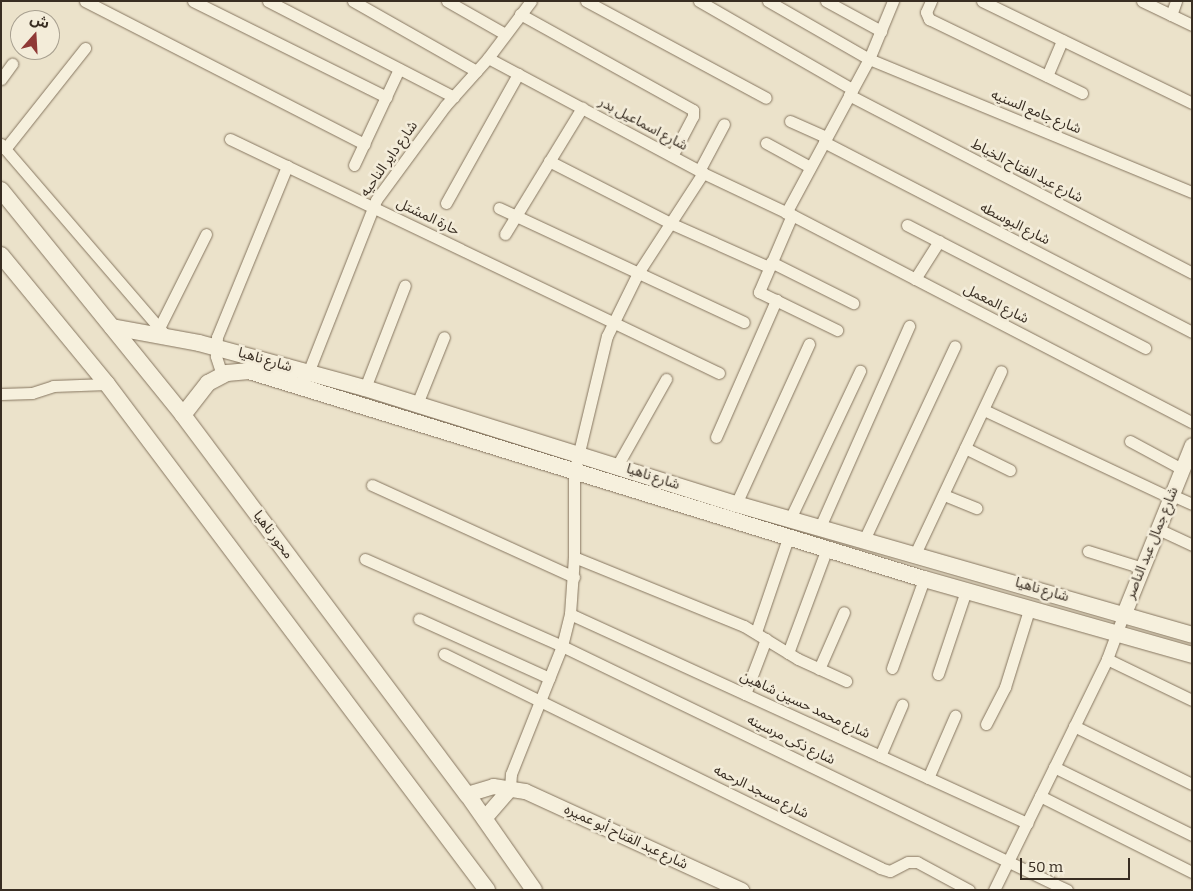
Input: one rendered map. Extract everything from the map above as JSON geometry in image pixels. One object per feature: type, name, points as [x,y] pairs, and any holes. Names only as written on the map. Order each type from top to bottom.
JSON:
[{"type":"main road","name":"محور ناهيا","points":[[1,190],[183,415],[467,794],[534,890]]},
{"type":"main road","points":[[1,255],[107,384],[488,890]]},
{"type":"main road","name":"شارع ناهيا","points":[[112,327],[162,332],[215,347],[574,473],[966,592],[1117,632],[1192,655]]},
{"type":"main road","name":"شارع ناهيا","points":[[183,415],[200,390],[222,375],[249,371],[365,388],[736,504],[1124,613],[1192,635]]},
{"type":"street","points":[[85,1],[364,144]]},
{"type":"street","points":[[193,1],[386,97]]},
{"type":"street","points":[[268,1],[454,97]]},
{"type":"street","points":[[353,1],[476,71]]},
{"type":"street","points":[[447,1],[505,34]]},
{"type":"street","name":"شارع داير الناحيه","points":[[305,380],[373,207],[454,97],[488,58],[531,1]]},
{"type":"street","points":[[586,1],[766,98]]},
{"type":"street","name":"شارع عبد الفتاح الخياط","points":[[699,1],[851,92],[1192,273]]},
{"type":"street","name":"شارع جامع السنيه","points":[[768,1],[869,59],[1192,192]]},
{"type":"street","points":[[826,1],[881,31]]},
{"type":"street","points":[[838,330],[759,290],[810,167],[869,59],[893,1]]},
{"type":"street","points":[[931,1],[926,12],[928,20],[1082,93]]},
{"type":"street","points":[[982,1],[1192,103]]},
{"type":"street","points":[[1142,1],[1192,25]]},
{"type":"street","points":[[1170,15],[1176,1]]},
{"type":"street","points":[[520,14],[693,110],[694,116],[672,156]]},
{"type":"street","points":[[1047,76],[1062,40]]},
{"type":"street","points":[[85,48],[3,147],[162,332],[206,234]]},
{"type":"street","name":"شارع اسماعيل بدر","points":[[488,58],[701,172],[789,214]]},
{"type":"street","points":[[1,79],[12,64]]},
{"type":"street","points":[[354,165],[399,69]]},
{"type":"street","points":[[446,203],[518,74]]},
{"type":"street","points":[[505,234],[582,108]]},
{"type":"street","name":"شارع البوسطه","points":[[790,121],[1192,332]]},
{"type":"street","points":[[484,818],[510,788],[511,774],[562,646],[570,614],[574,577],[574,473],[612,324],[638,273],[701,172],[724,124]]},
{"type":"street","name":"حارة المشتل","points":[[230,139],[612,324],[719,373]]},
{"type":"street","points":[[766,143],[810,167]]},
{"type":"street","points":[[550,161],[670,223],[770,265],[853,303]]},
{"type":"street","points":[[222,375],[215,347],[287,166]]},
{"type":"street","points":[[499,208],[744,322]]},
{"type":"street","name":"شارع المعمل","points":[[789,214],[1192,422]]},
{"type":"street","points":[[908,225],[1145,348]]},
{"type":"street","points":[[915,279],[939,241]]},
{"type":"street","points":[[365,388],[404,285]]},
{"type":"street","points":[[716,437],[776,300]]},
{"type":"street","points":[[820,528],[909,326]]},
{"type":"street","points":[[417,404],[444,337]]},
{"type":"street","points":[[736,504],[809,344]]},
{"type":"street","points":[[864,540],[955,346]]},
{"type":"street","points":[[790,519],[860,371]]},
{"type":"street","points":[[915,554],[1001,372]]},
{"type":"street","points":[[617,466],[666,379]]},
{"type":"street","points":[[1,394],[32,393],[53,386],[107,384]]},
{"type":"street","points":[[984,410],[1192,504]]},
{"type":"street","points":[[1130,441],[1182,469]]},
{"type":"street","name":"شارع جمال عبد الناصر","points":[[1124,613],[1192,445]]},
{"type":"street","points":[[965,448],[1010,470]]},
{"type":"street","points":[[372,485],[574,577]]},
{"type":"street","points":[[944,495],[976,508]]},
{"type":"street","points":[[1158,529],[1192,544]]},
{"type":"street","points":[[745,694],[788,538]]},
{"type":"street","points":[[788,653],[826,548]]},
{"type":"street","points":[[1088,551],[1143,568]]},
{"type":"street","points":[[574,557],[761,636],[788,653],[846,681]]},
{"type":"street","name":"شارع ذكى مرسينه","points":[[365,559],[562,646],[1068,890]]},
{"type":"street","points":[[892,668],[924,579]]},
{"type":"street","points":[[938,674],[966,592]]},
{"type":"street","points":[[986,724],[1004,687],[1029,610]]},
{"type":"street","points":[[819,669],[844,612]]},
{"type":"street","points":[[994,890],[1107,659],[1124,613]]},
{"type":"street","name":"شارع محمد حسين شاهين","points":[[570,614],[1027,823]]},
{"type":"street","points":[[419,618],[549,678]]},
{"type":"street","name":"شارع مسجد الرحمه","points":[[444,654],[541,699],[880,868],[890,871],[908,862],[917,862],[969,890]]},
{"type":"street","points":[[1107,659],[1192,700]]},
{"type":"street","points":[[880,756],[902,705]]},
{"type":"street","points":[[928,778],[956,716]]},
{"type":"street","points":[[1074,726],[1192,784]]},
{"type":"street","points":[[1054,767],[1192,834]]},
{"type":"street","name":"شارع عبد الفتاح أبو عميره","points":[[467,794],[493,786],[532,793],[741,890]]},
{"type":"street","points":[[1040,796],[1192,872]]}]
